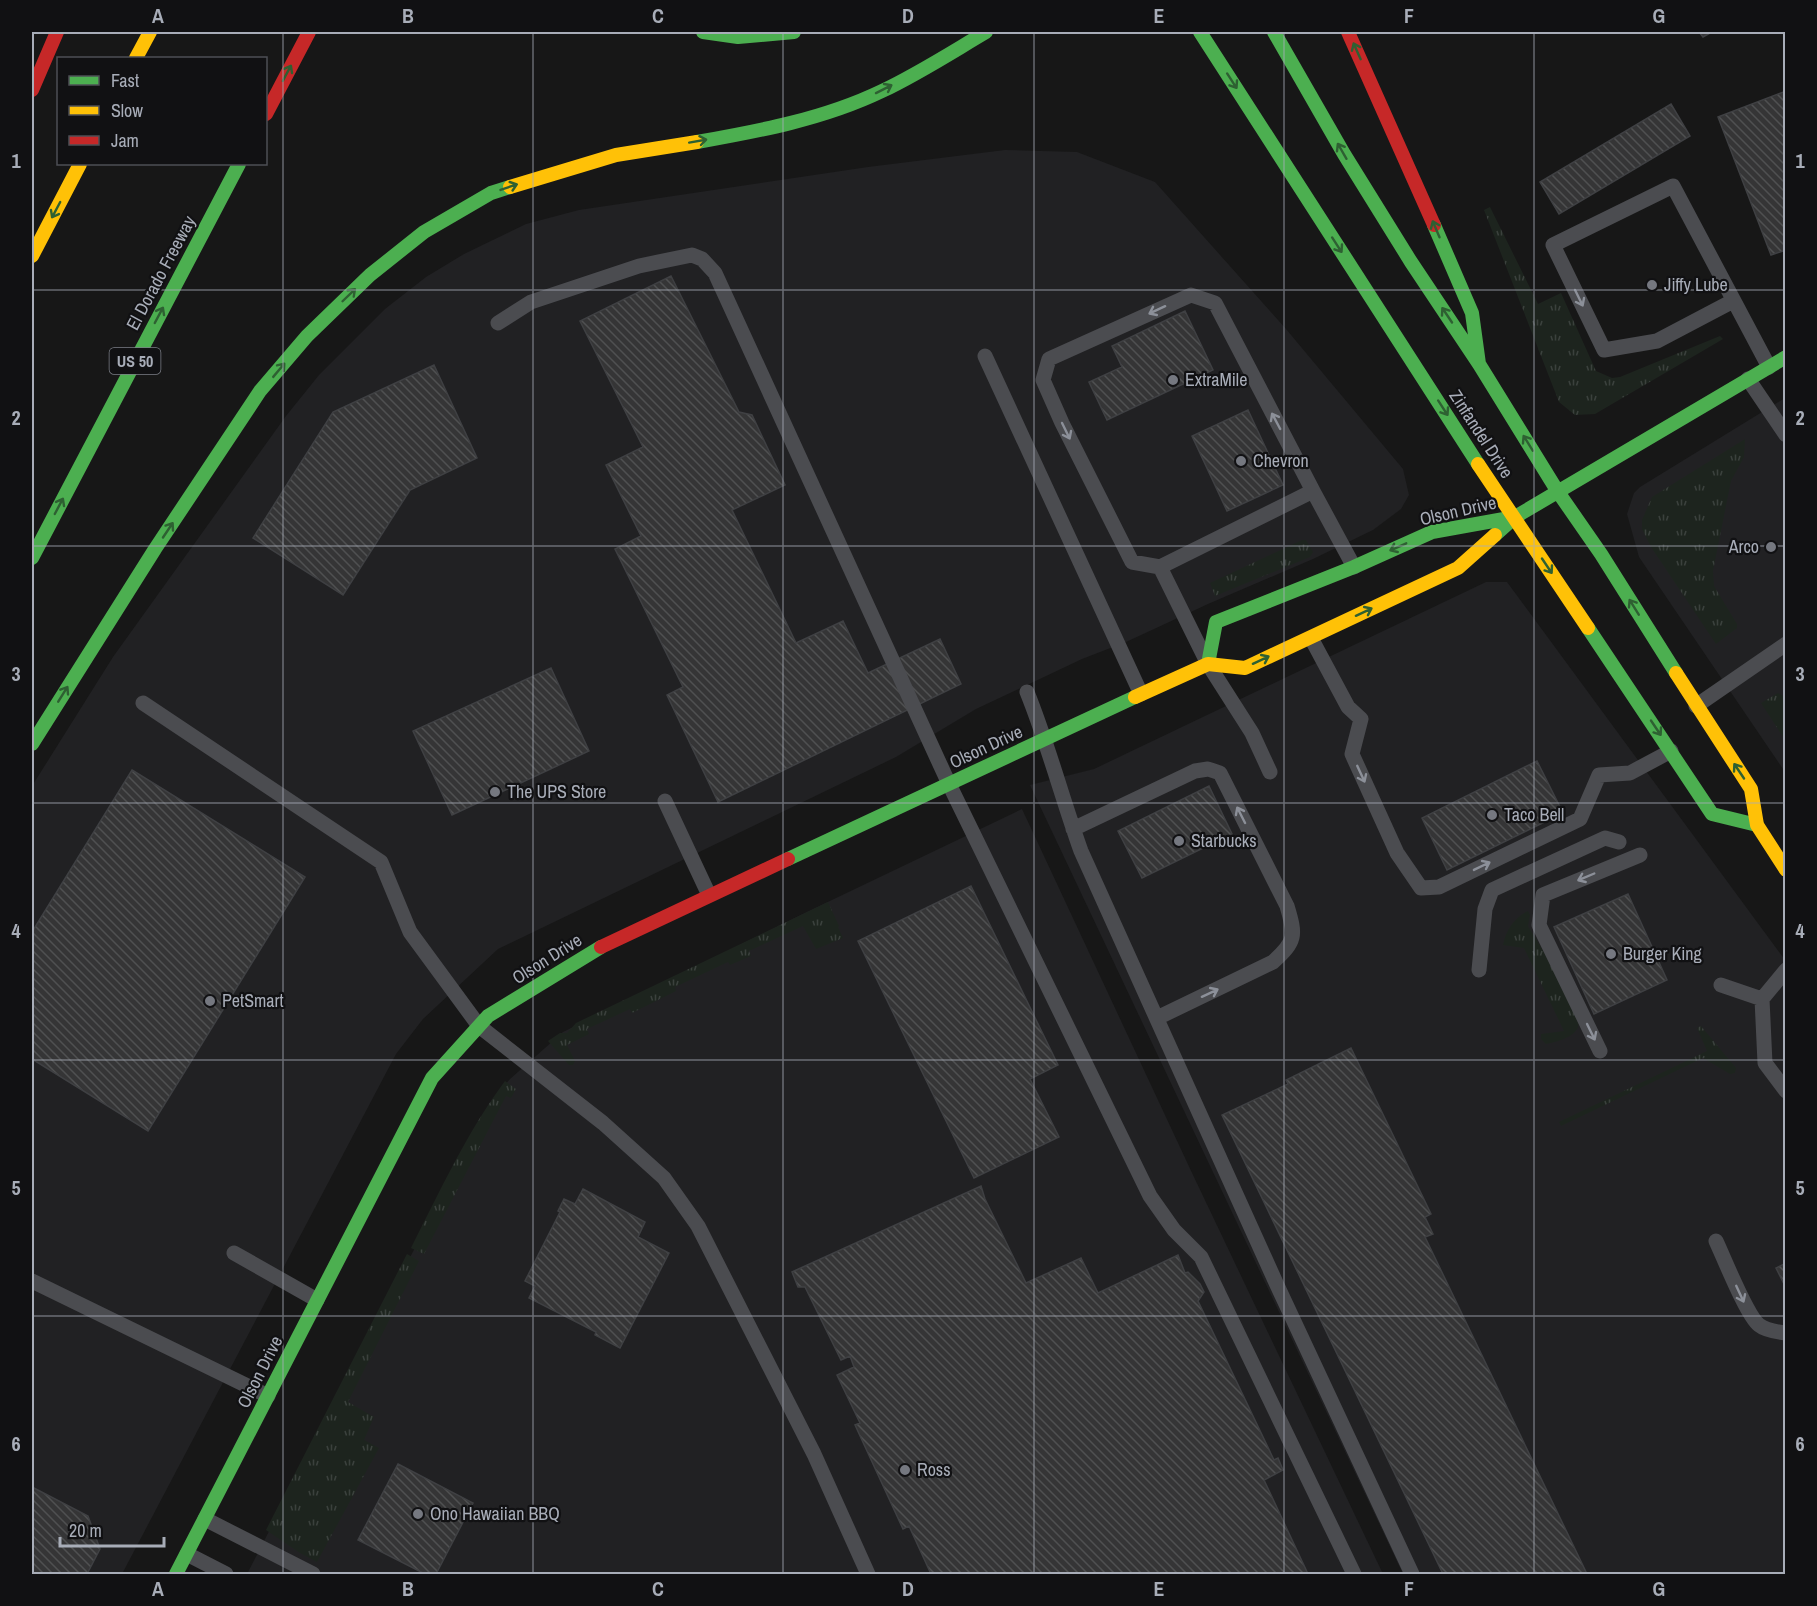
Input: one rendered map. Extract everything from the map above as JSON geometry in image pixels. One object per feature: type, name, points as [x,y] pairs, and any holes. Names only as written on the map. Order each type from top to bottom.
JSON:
[{"type":"main road","points":[[32,90],[57,32]]},
{"type":"main road","points":[[137,57],[150,32]]},
{"type":"main road","points":[[267,112],[309,32]]},
{"type":"main road","points":[[703,32],[738,37],[794,32]]},
{"type":"main road","points":[[32,744],[155,549],[260,392],[307,336],[370,275],[424,232],[491,193],[552,173],[616,156],[750,133],[831,112],[882,91],[986,32]]},
{"type":"main road","name":"Zinfandel Drive","points":[[1200,32],[1515,517],[1712,814],[1757,825]]},
{"type":"main road","name":"Zinfandel Drive","points":[[1274,32],[1344,154],[1411,262],[1479,364],[1558,492],[1601,554],[1751,789],[1757,825],[1785,870]]},
{"type":"main road","points":[[1348,32],[1472,313],[1479,364]]},
{"type":"main road","points":[[32,256],[79,165]]},
{"type":"main road","name":"El Dorado Freeway","points":[[32,558],[238,165]]},
{"type":"main road","name":"Olson Drive","points":[[176,1575],[432,1078],[488,1016],[594,950],[1141,694],[1208,664],[1245,668],[1458,568],[1515,517],[1785,357]]},
{"type":"main road","name":"Olson Drive","points":[[1208,664],[1216,622],[1354,567],[1432,532],[1515,517]]},
{"type":"lane","points":[[1733,301],[1657,341],[1604,350],[1553,245],[1673,186],[1768,367]]},
{"type":"lane","points":[[498,323],[531,302],[639,266],[692,255],[702,259],[715,273],[949,784],[1150,1196],[1174,1230],[1201,1257],[1353,1575]]},
{"type":"lane","points":[[1313,491],[1160,567],[1132,562],[1062,423],[1043,380],[1049,359],[1191,295],[1215,303],[1354,567]]},
{"type":"lane","points":[[985,356],[1141,694]]},
{"type":"lane","points":[[1748,379],[1785,435]]},
{"type":"lane","points":[[1160,567],[1208,664],[1252,733],[1270,772]]},
{"type":"lane","points":[[1311,638],[1348,707],[1361,719],[1352,754],[1397,853],[1421,888],[1439,887],[1580,819],[1599,774],[1630,773],[1671,751]]},
{"type":"lane","points":[[1696,706],[1785,644]]},
{"type":"lane","points":[[1028,692],[1046,739],[1073,829],[1273,1274],[1412,1575]]},
{"type":"lane","points":[[143,703],[381,862],[410,932],[479,1026],[603,1123],[664,1178],[698,1226],[814,1454],[868,1575]]},
{"type":"lane","points":[[1073,829],[1195,771],[1208,769],[1220,773],[1287,906],[1294,929],[1289,948],[1273,962],[1157,1018]]},
{"type":"lane","points":[[664,801],[710,895]]},
{"type":"lane","points":[[1479,970],[1485,909],[1492,890],[1605,838],[1619,842]]},
{"type":"lane","points":[[1600,1051],[1539,925],[1543,895],[1640,855]]},
{"type":"lane","points":[[1785,970],[1762,999],[1765,1063],[1785,1091]]},
{"type":"lane","points":[[1721,985],[1762,999]]},
{"type":"lane","points":[[1716,1241],[1746,1307],[1758,1325],[1785,1333]]},
{"type":"lane","points":[[234,1253],[317,1300]]},
{"type":"lane","points":[[32,1281],[268,1396]]},
{"type":"lane","points":[[205,1519],[313,1575]]},
{"type":"lane","points":[[187,1554],[226,1575]]},
{"type":"shaded area","points":[[1005,150],[1077,152],[1155,182],[1286,329],[1403,469],[1409,495],[1401,509],[1373,530],[1126,642],[1082,659],[976,709],[896,757],[498,949],[423,1019],[396,1054],[122,1574],[32,1574],[32,786],[113,657],[286,416],[319,375],[385,309],[426,277],[464,254],[526,224],[579,210],[868,167]]},
{"type":"shaded area","points":[[1785,398],[1785,772],[1639,557],[1627,514],[1634,493],[1640,487]]},
{"type":"shaded area","points":[[1486,582],[1507,582],[1785,960],[1785,1574],[1403,1574],[1030,785],[1094,769]]},
{"type":"shaded area","points":[[1022,809],[1383,1574],[247,1574],[489,1104],[510,1079],[563,1032]]},
{"type":"green space","points":[[1490,207],[1538,304],[1561,293],[1596,371],[1612,378],[1620,377],[1720,336],[1723,339],[1595,414],[1575,415],[1559,402],[1484,210]]},
{"type":"green space","points":[[1745,439],[1744,457],[1731,481],[1713,571],[1714,586],[1737,624],[1737,628],[1716,644],[1651,547],[1642,529],[1642,520],[1652,497]]},
{"type":"green space","points":[[1306,540],[1313,552],[1310,557],[1215,596],[1210,583]]},
{"type":"green space","points":[[1778,693],[1785,697],[1785,740],[1761,703]]},
{"type":"green space","points":[[828,902],[843,938],[816,949],[803,926],[749,951],[751,956],[730,965],[728,962],[675,987],[676,991],[632,1013],[630,1009],[587,1029],[589,1034],[567,1045],[575,1061],[573,1065],[569,1065],[548,1041],[560,1033],[567,1033],[576,1023]]},
{"type":"green space","points":[[1528,911],[1530,915],[1528,926],[1567,992],[1578,1018],[1578,1027],[1573,1034],[1546,1044],[1541,1039],[1541,1034],[1564,1031],[1524,948],[1503,945],[1511,925]]},
{"type":"green space","points":[[1701,1026],[1736,1068],[1735,1073],[1730,1074],[1703,1058],[1561,1126],[1559,1122],[1707,1051],[1697,1028]]},
{"type":"green space","points":[[505,1081],[516,1089],[511,1098],[506,1096],[424,1254],[411,1248],[466,1141]]},
{"type":"green space","points":[[407,1254],[419,1261],[348,1402],[374,1417],[364,1440],[379,1448],[317,1562],[266,1530]]},
{"type":"building","points":[[1699,32],[1712,32],[1703,37]]},
{"type":"building","points":[[1786,91],[1786,250],[1771,255],[1718,117]]},
{"type":"building","points":[[1671,104],[1690,136],[1559,214],[1540,182]]},
{"type":"building","points":[[671,276],[739,412],[752,415],[785,485],[732,510],[796,643],[843,621],[868,673],[940,639],[961,684],[718,802],[667,695],[683,687],[615,549],[641,536],[606,465],[643,447],[580,321]]},
{"type":"building","points":[[1185,311],[1213,370],[1107,420],[1089,382],[1122,367],[1112,346]]},
{"type":"building","points":[[434,365],[477,458],[410,490],[343,595],[253,538],[333,412]]},
{"type":"building","points":[[1248,410],[1283,485],[1227,511],[1192,436]]},
{"type":"building","points":[[551,668],[589,751],[452,815],[413,731]]},
{"type":"building","name":"Taco Bell","points":[[1537,761],[1563,813],[1447,870],[1422,818]]},
{"type":"building","points":[[132,770],[305,877],[148,1131],[32,1059],[32,932]]},
{"type":"building","points":[[1209,786],[1232,834],[1142,878],[1118,831]]},
{"type":"building","points":[[971,886],[1058,1065],[1030,1079],[1059,1137],[974,1178],[858,941]]},
{"type":"building","name":"Burger King","points":[[1628,894],[1667,980],[1594,1014],[1554,927]]},
{"type":"building","points":[[1351,1048],[1431,1214],[1425,1217],[1433,1234],[1425,1237],[1587,1574],[1443,1574],[1222,1115],[1288,1084],[1286,1080]]},
{"type":"building","points":[[981,1186],[985,1199],[1026,1283],[1081,1258],[1098,1293],[1178,1255],[1185,1273],[1188,1272],[1200,1284],[1204,1292],[1198,1301],[1274,1460],[1278,1458],[1283,1470],[1264,1480],[1308,1574],[931,1574],[909,1526],[903,1529],[855,1425],[860,1423],[837,1375],[854,1367],[850,1356],[841,1360],[805,1287],[798,1287],[792,1272]]},
{"type":"building","points":[[583,1189],[645,1222],[638,1237],[669,1253],[620,1348],[595,1335],[596,1332],[529,1298],[535,1286],[525,1281],[560,1212],[558,1211],[564,1199],[575,1204]]},
{"type":"building","points":[[1786,1263],[1786,1288],[1776,1268]]},
{"type":"building","points":[[398,1464],[473,1503],[436,1574],[425,1574],[358,1540]]},
{"type":"building","points":[[32,1487],[88,1516],[100,1549],[87,1574],[32,1574]]},
{"type":"traffic: fast","points":[[703,32],[738,37],[794,32]]},
{"type":"traffic: fast","points":[[697,142],[791,123],[860,101],[935,63],[986,32]]},
{"type":"traffic: fast","points":[[1200,32],[1478,464]]},
{"type":"traffic: fast","points":[[1274,32],[1344,154],[1411,262],[1479,364],[1558,492],[1601,554],[1676,673]]},
{"type":"traffic: fast","points":[[32,558],[238,165]]},
{"type":"traffic: fast","points":[[32,744],[155,549],[260,391],[307,336],[370,275],[424,232],[491,193],[510,187]]},
{"type":"traffic: fast","points":[[1434,225],[1472,313],[1479,364]]},
{"type":"traffic: fast","points":[[1495,535],[1515,517],[1786,357]]},
{"type":"traffic: fast","points":[[1208,664],[1216,622],[1354,567],[1432,532],[1515,517]]},
{"type":"traffic: fast","points":[[1588,628],[1712,814],[1757,825]]},
{"type":"traffic: fast","points":[[788,859],[1135,697]]},
{"type":"traffic: fast","points":[[176,1574],[432,1078],[488,1016],[601,947]]},
{"type":"traffic: slow","points":[[137,57],[150,32]]},
{"type":"traffic: slow","points":[[510,187],[616,155],[697,142]]},
{"type":"traffic: slow","points":[[32,256],[79,165]]},
{"type":"traffic: slow","points":[[1478,464],[1588,628]]},
{"type":"traffic: slow","points":[[1135,697],[1208,664],[1245,668],[1458,568],[1495,535]]},
{"type":"traffic: slow","points":[[1676,673],[1751,789],[1757,825],[1786,870]]},
{"type":"traffic: jam","points":[[32,90],[57,32]]},
{"type":"traffic: jam","points":[[267,112],[309,32]]},
{"type":"traffic: jam","points":[[1348,32],[1434,225]]},
{"type":"traffic: jam","points":[[601,947],[788,859]]},
{"type":"place","name":"Jiffy Lube","points":[[1652,285]]},
{"type":"place","name":"ExtraMile","points":[[1173,380]]},
{"type":"place","name":"Chevron","points":[[1241,461]]},
{"type":"place","name":"Arco","points":[[1771,547]]},
{"type":"place","name":"The UPS Store","points":[[495,792]]},
{"type":"place","name":"Taco Bell","points":[[1492,815]]},
{"type":"place","name":"Starbucks","points":[[1179,841]]},
{"type":"place","name":"Burger King","points":[[1611,954]]},
{"type":"place","name":"PetSmart","points":[[210,1001]]},
{"type":"place","name":"Ross","points":[[905,1470]]},
{"type":"place","name":"Ono Hawaiian BBQ","points":[[418,1514]]}]
